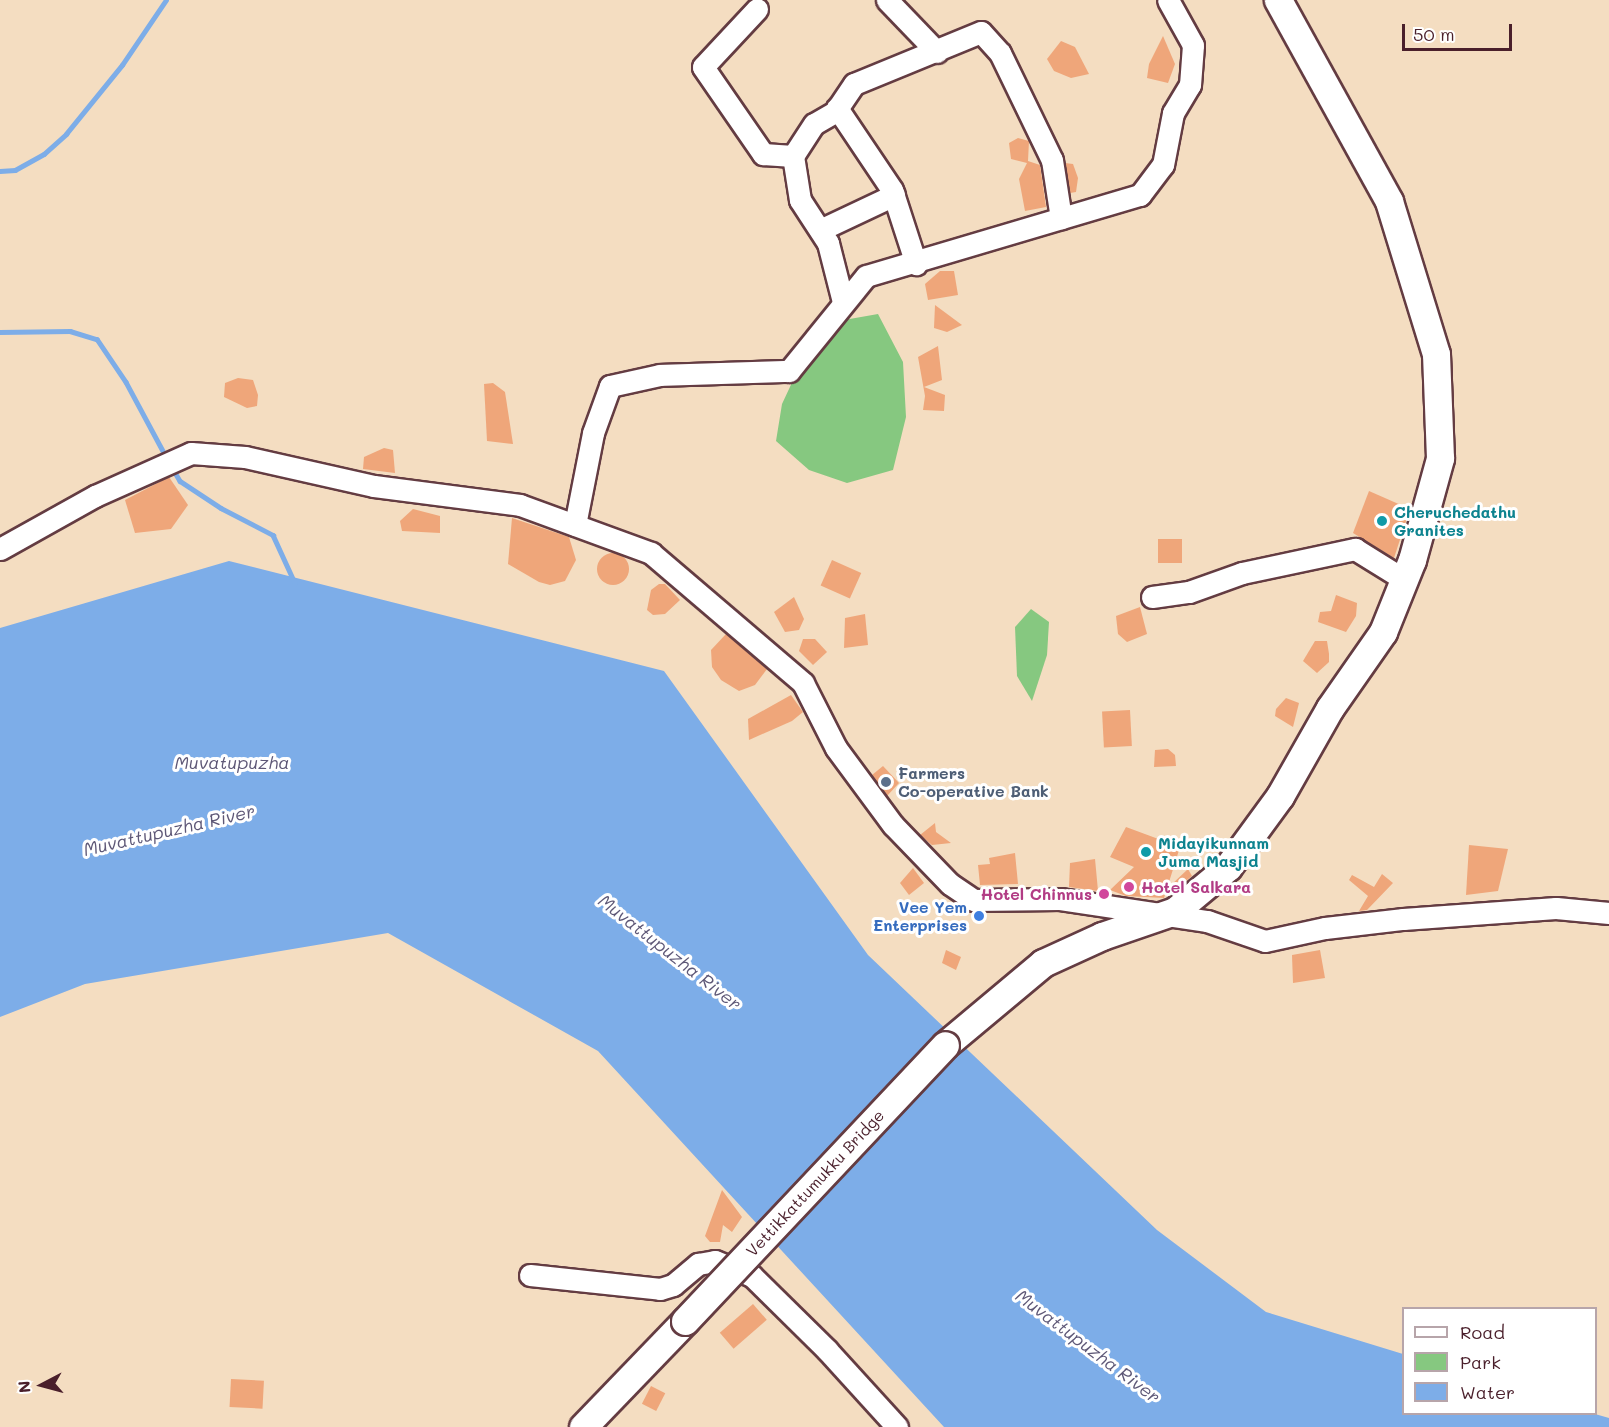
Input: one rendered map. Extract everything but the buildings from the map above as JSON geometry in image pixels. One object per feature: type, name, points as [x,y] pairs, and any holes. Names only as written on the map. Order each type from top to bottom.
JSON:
[{"type":"main road","name":"Vettikkattumukku Bridge","points":[[595,1420],[945,1045],[1043,963],[1102,936],[1175,911],[1228,867],[1280,796],[1330,708],[1383,632],[1405,580],[1440,458],[1436,354],[1389,201],[1278,0]]},
{"type":"street","points":[[887,0],[937,52]]},
{"type":"street","points":[[575,525],[592,433],[610,386],[660,375],[789,371],[817,341],[843,302],[866,276],[916,264],[1140,195],[1163,165],[1173,113],[1190,86],[1193,45],[1168,0]]},
{"type":"street","points":[[757,9],[704,67],[763,154],[793,156]]},
{"type":"street","points":[[843,302],[828,243],[801,200],[793,156],[814,124],[837,108],[854,84],[937,52],[981,32],[1000,53],[1053,160],[1061,218]]},
{"type":"street","points":[[837,108],[894,195],[916,264]]},
{"type":"street","points":[[820,230],[894,195]]},
{"type":"street","points":[[0,549],[95,496],[191,453],[245,457],[374,486],[520,506],[651,553],[803,683],[836,747],[893,825],[950,884],[974,900],[1060,899],[1208,921],[1265,941],[1325,928],[1403,919],[1556,908],[1609,913]]},
{"type":"street","points":[[1152,597],[1189,592],[1242,573],[1355,549],[1405,580]]},
{"type":"street","points":[[530,1275],[660,1289],[673,1285],[698,1264],[715,1261],[760,1284],[827,1350],[897,1427]]},
{"type":"green space","points":[[878,314],[903,362],[906,417],[893,470],[847,483],[809,470],[776,441],[782,404],[803,359],[826,344],[844,320]]},
{"type":"green space","points":[[1031,609],[1049,622],[1047,655],[1032,701],[1017,676],[1015,627]]},
{"type":"water","name":"Muvatupuzha","points":[[229,561],[664,671],[868,955],[1157,1230],[1266,1312],[1402,1354],[1402,1415],[1597,1415],[1609,1418],[1609,1427],[944,1427],[598,1051],[388,933],[85,984],[0,1017],[0,628]]},
{"type":"waterway","points":[[0,171],[15,170],[44,154],[66,134],[122,65],[166,0]]},
{"type":"waterway","points":[[0,332],[70,331],[97,339],[126,382],[163,451]]},
{"type":"waterway","points":[[176,474],[180,481],[221,508],[273,535],[295,583]]},
{"type":"place","name":"Cheruchedathu Granites","points":[[1382,521]]},
{"type":"place","name":"Farmers Co-operative Bank","points":[[886,782]]},
{"type":"place","name":"Midayikunnam Juma Masjid","points":[[1146,852]]},
{"type":"place","name":"Hotel Salkara","points":[[1129,887]]},
{"type":"place","name":"Hotel Chinnus","points":[[1104,894]]},
{"type":"place","name":"Vee Yem Enterprises","points":[[979,916]]},
{"type":"water label","name":"Muvattupuzha River","points":[[169,830]]},
{"type":"water label","name":"Muvattupuzha River","points":[[670,952]]},
{"type":"water label","name":"Muvattupuzha River","points":[[1088,1346]]}]
